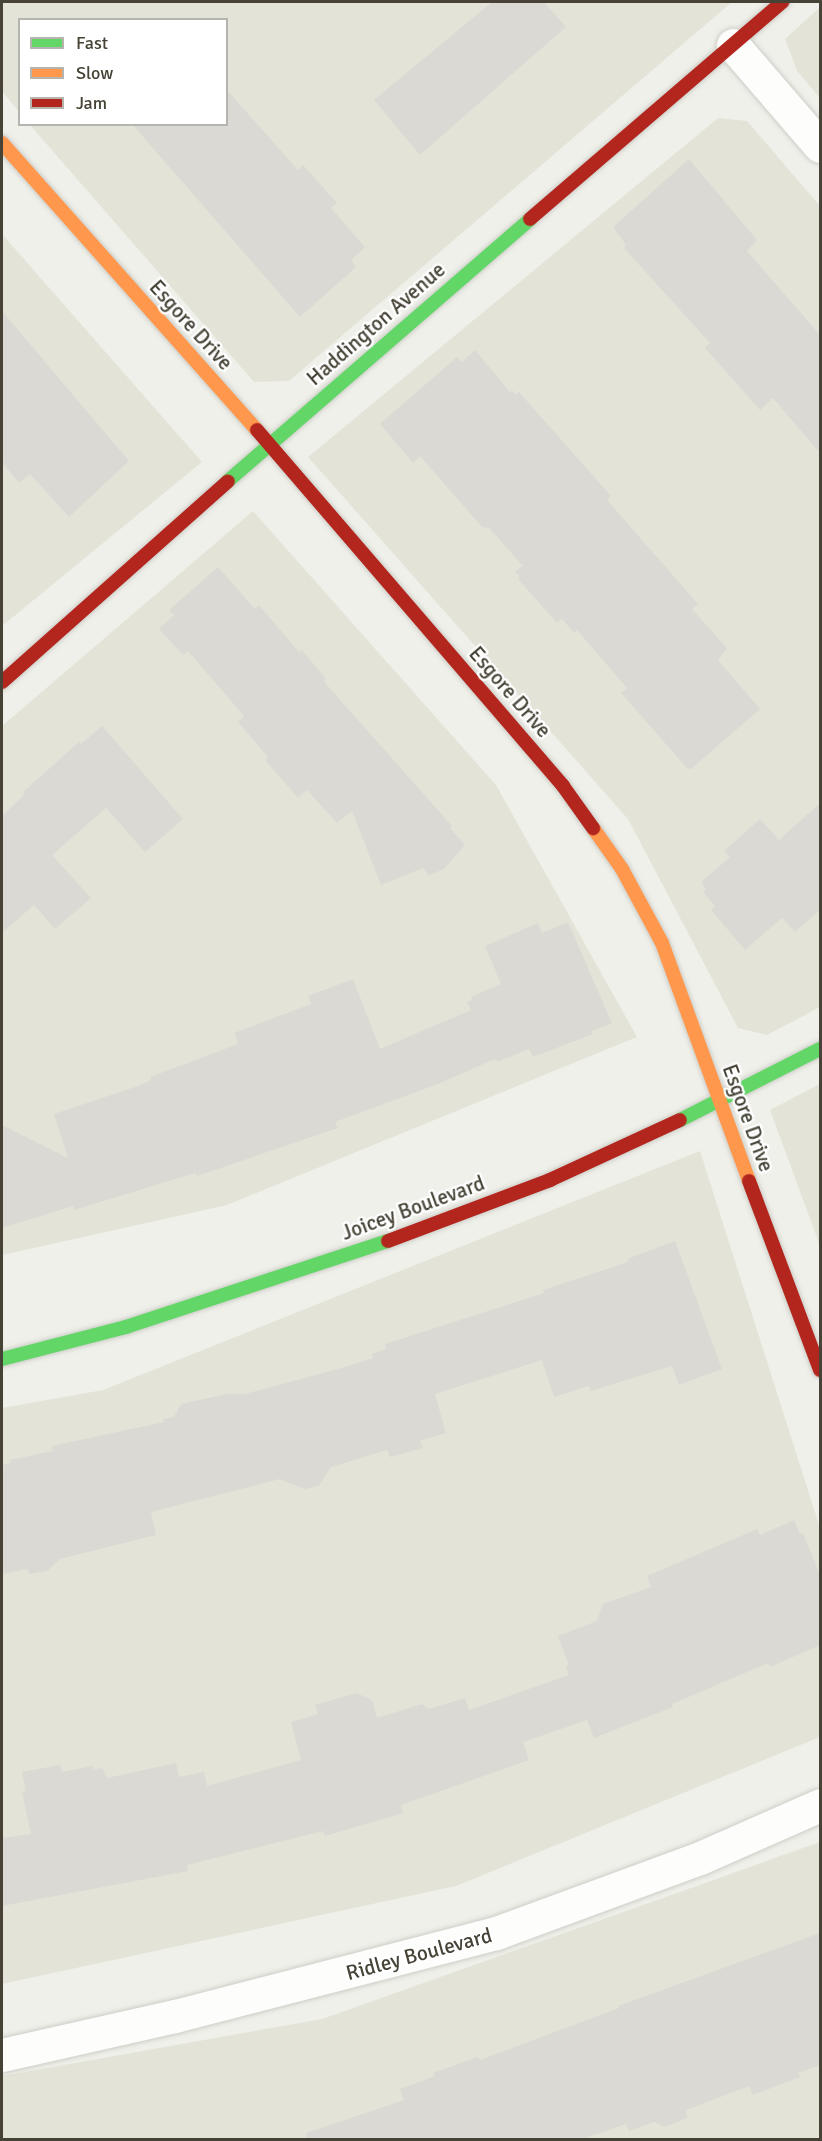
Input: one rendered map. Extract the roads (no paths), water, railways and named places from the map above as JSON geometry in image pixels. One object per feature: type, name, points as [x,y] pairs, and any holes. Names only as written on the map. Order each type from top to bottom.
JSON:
[{"type":"street","name":"Haddington Avenue","points":[[2,682],[269,444],[782,2]]},
{"type":"street","points":[[733,45],[820,146]]},
{"type":"street","name":"Esgore Drive","points":[[2,143],[269,444],[563,786],[622,868],[662,943],[718,1102],[820,1370]]},
{"type":"street","name":"Joicey Boulevard","points":[[2,1359],[126,1327],[375,1246],[550,1180],[718,1102],[820,1049]]},
{"type":"street","name":"Ridley Boulevard","points":[[2,2055],[198,2011],[496,1933],[700,1858],[820,1805]]}]
